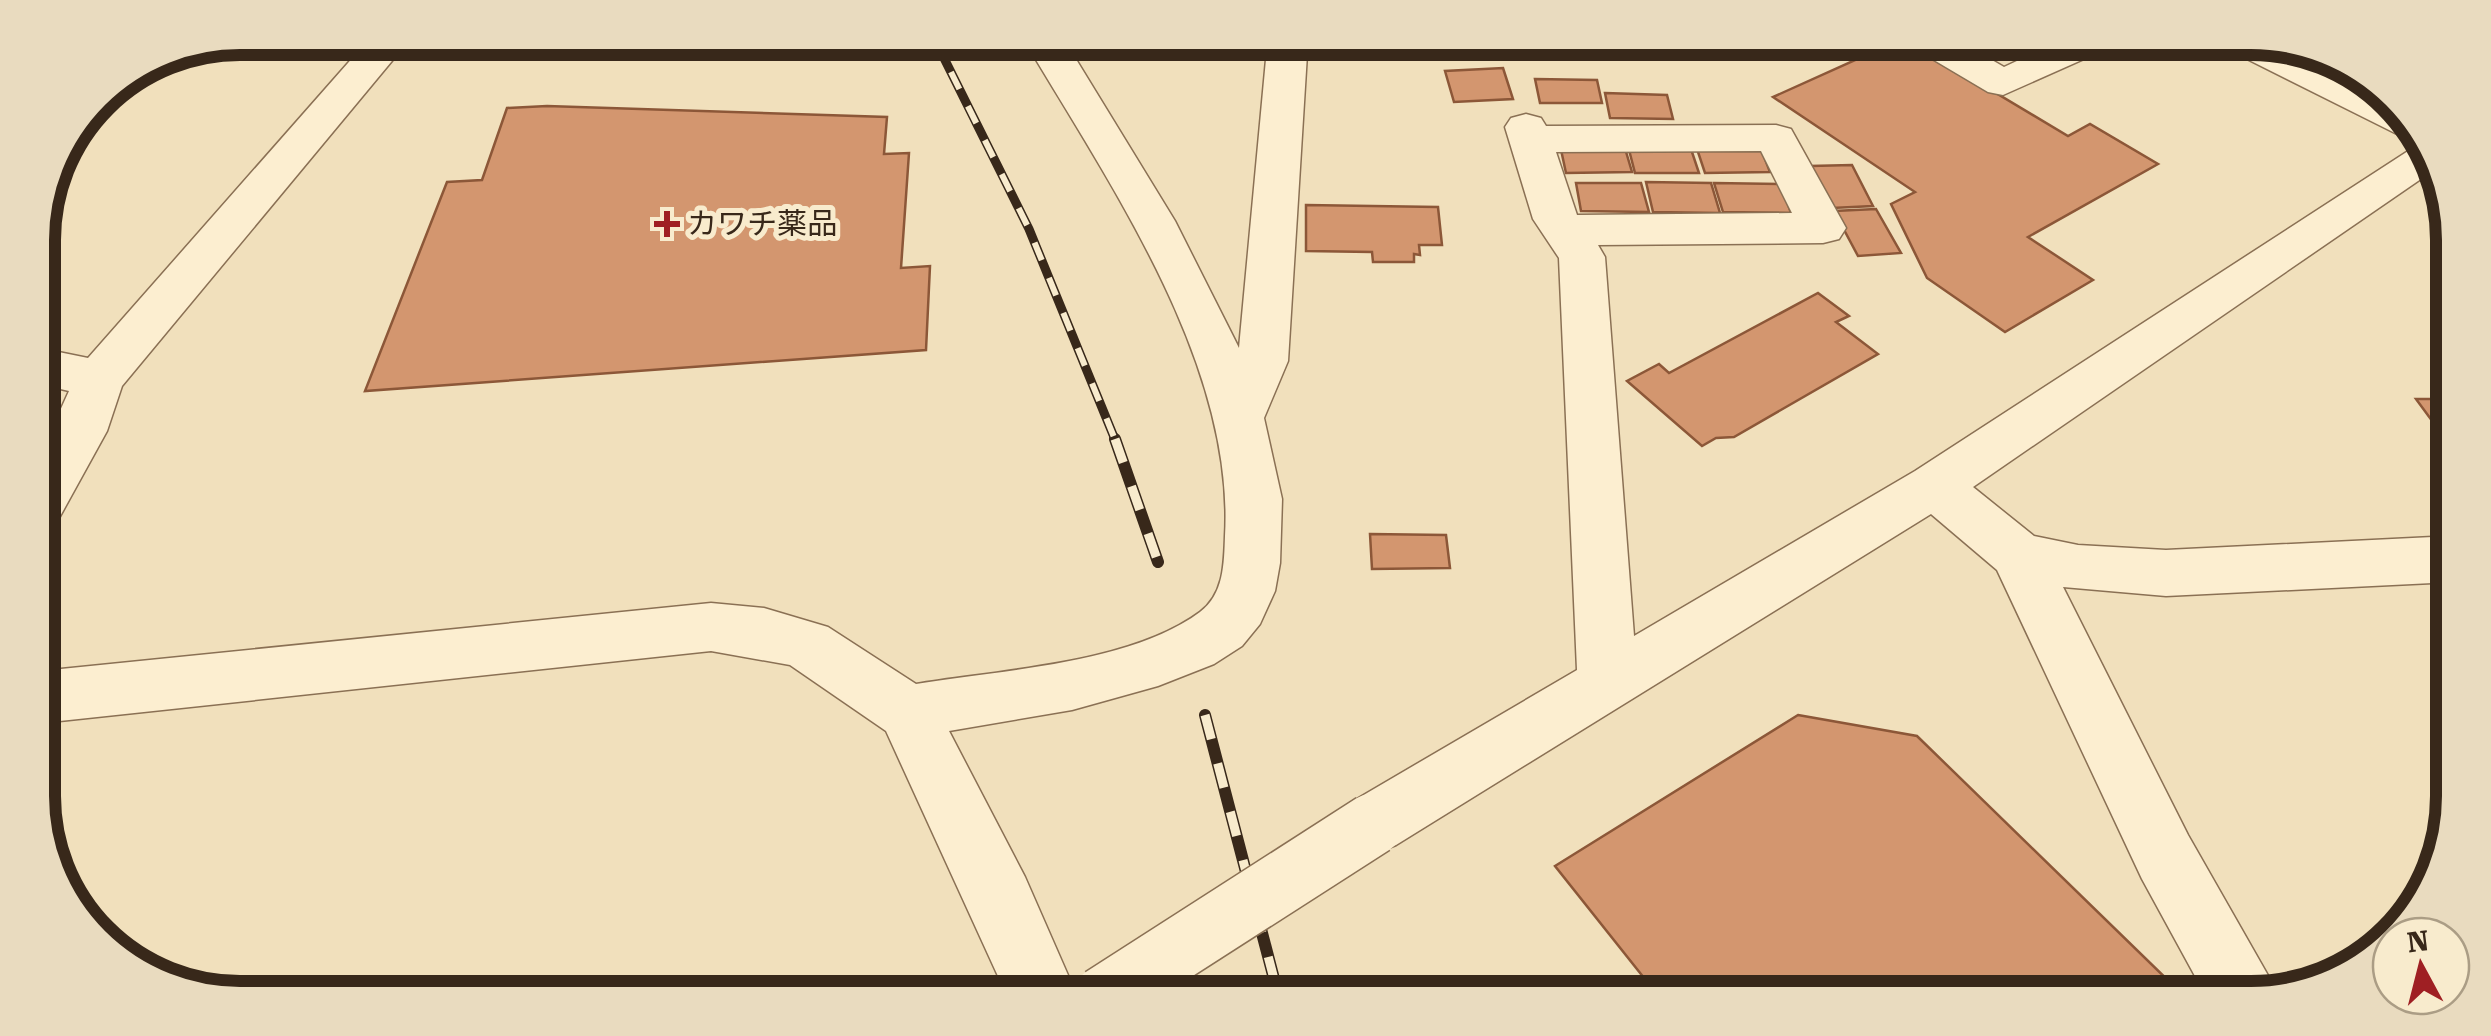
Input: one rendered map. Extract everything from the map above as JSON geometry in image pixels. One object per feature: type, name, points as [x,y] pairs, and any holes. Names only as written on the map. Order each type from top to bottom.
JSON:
[{"type":"street","points":[[55,478],[81,432],[99,379],[376,55]]},
{"type":"street","points":[[908,712],[1166,657],[1220,630],[1246,599],[1255,548],[1256,495],[1240,416],[1197,310],[1054,55]]},
{"type":"street","points":[[1240,416],[1263,361],[1287,55]]},
{"type":"street","points":[[1955,55],[2003,83],[2061,55]]},
{"type":"street","points":[[2275,57],[2382,110]]},
{"type":"street","points":[[1564,230],[1823,228],[1776,138],[1528,133],[1564,230],[1582,257],[1608,683]]},
{"type":"street","points":[[1128,981],[1373,824],[1934,486],[2418,160]]},
{"type":"street","points":[[55,369],[99,379]]},
{"type":"street","points":[[1934,486],[2018,555],[2165,856],[2235,981]]},
{"type":"street","points":[[2018,555],[2078,568],[2166,573],[2436,560]]},
{"type":"street","points":[[55,695],[710,628],[764,633],[808,645],[908,712],[1001,900],[1036,981]]},
{"type":"building","points":[[1866,55],[1932,55],[2068,136],[2090,124],[2158,164],[2028,237],[2093,280],[2005,332],[1927,278],[1891,204],[1915,192],[1773,97]]},
{"type":"building","points":[[1503,68],[1513,99],[1454,102],[1445,71]]},
{"type":"building","points":[[1535,79],[1597,80],[1602,103],[1540,103]]},
{"type":"building","points":[[1605,93],[1667,95],[1673,119],[1610,118]]},
{"type":"building","name":"カワチ薬品","points":[[507,108],[887,117],[884,154],[909,153],[901,268],[930,266],[926,350],[365,391],[447,182],[482,180]]},
{"type":"building","points":[[1560,145],[1624,145],[1632,172],[1566,173]]},
{"type":"building","points":[[1628,146],[1690,146],[1699,173],[1635,173]]},
{"type":"building","points":[[1696,146],[1760,146],[1770,172],[1705,173]]},
{"type":"building","points":[[1852,165],[1873,206],[1832,208],[1811,166]]},
{"type":"building","points":[[1646,182],[1711,183],[1720,213],[1653,212]]},
{"type":"building","points":[[1576,183],[1641,183],[1649,212],[1581,211]]},
{"type":"building","points":[[1714,183],[1781,184],[1791,213],[1723,212]]},
{"type":"building","points":[[1306,205],[1438,207],[1442,245],[1419,245],[1420,255],[1414,254],[1414,262],[1373,262],[1372,252],[1306,251]]},
{"type":"building","points":[[1876,209],[1901,253],[1858,256],[1834,211]]},
{"type":"building","points":[[1818,293],[1849,316],[1836,322],[1878,354],[1734,437],[1716,438],[1702,446],[1627,381],[1659,364],[1669,373]]},
{"type":"building","points":[[2416,399],[2436,399],[2436,426]]},
{"type":"building","points":[[1370,534],[1446,535],[1450,568],[1372,569]]},
{"type":"building","points":[[1798,715],[1917,736],[2169,981],[1646,981],[1555,866]]},
{"type":"railway","points":[[942,55],[1029,229],[1116,442]]},
{"type":"railway","points":[[1115,439],[1158,562]]},
{"type":"railway","points":[[1205,715],[1275,981]]},
{"type":"place","name":"カワチ薬品","points":[[667,224]]}]
